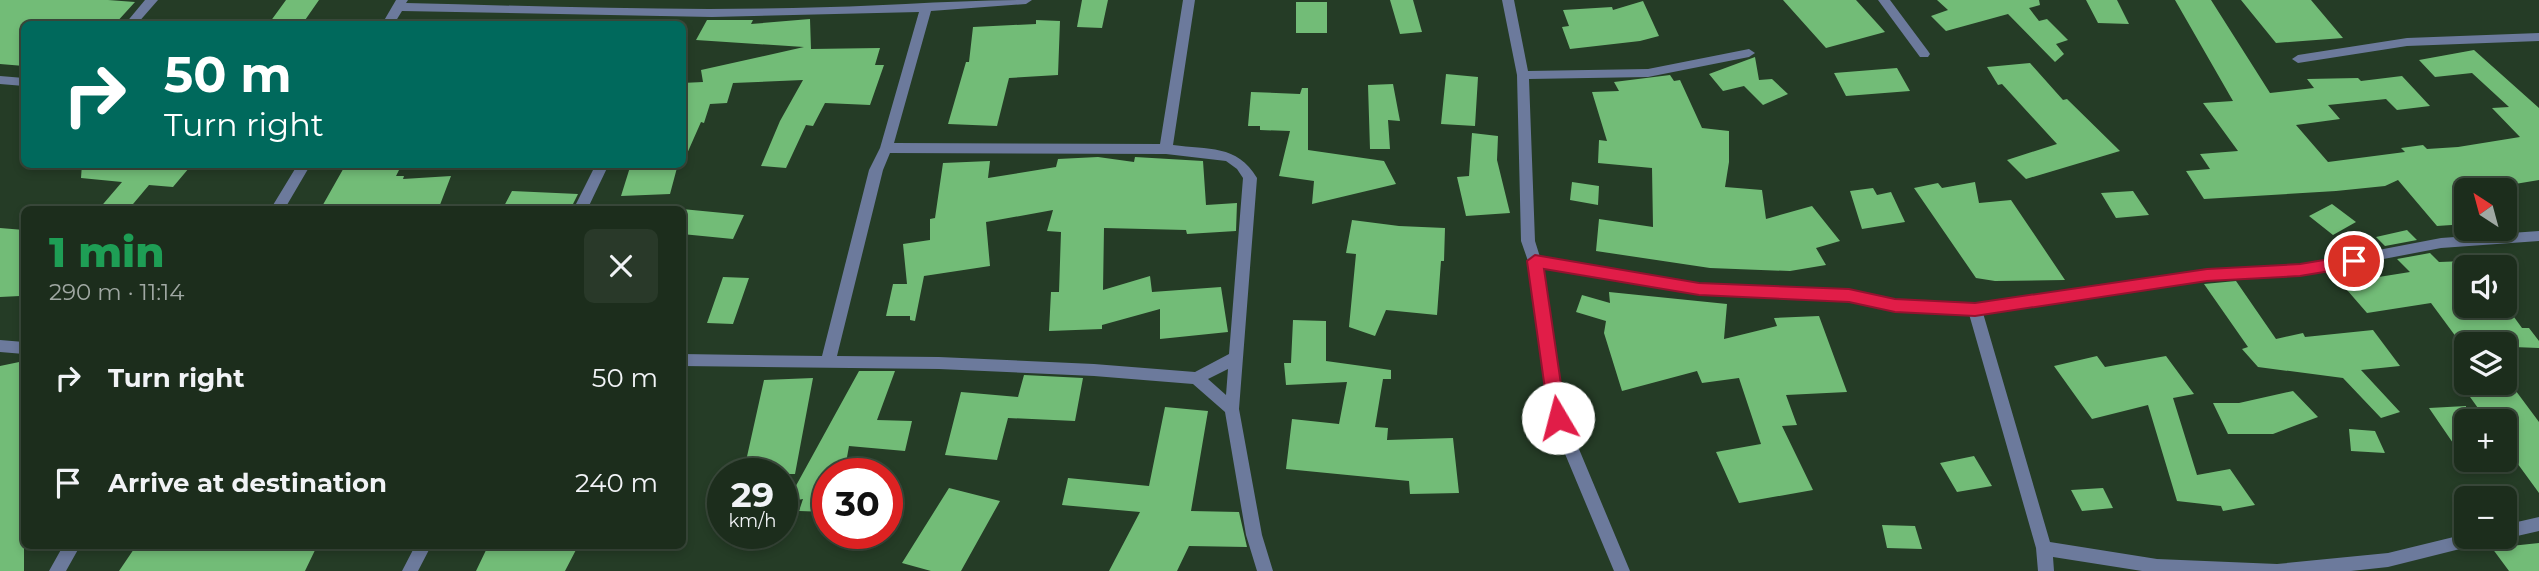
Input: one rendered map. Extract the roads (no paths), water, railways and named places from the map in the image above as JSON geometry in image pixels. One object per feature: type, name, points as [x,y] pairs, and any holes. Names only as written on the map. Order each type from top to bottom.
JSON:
[{"type":"street","points":[[134,21],[152,0]]},
{"type":"street","points":[[390,21],[400,3],[674,12],[925,10],[1026,0]]},
{"type":"street","points":[[1166,149],[1189,0]]},
{"type":"street","points":[[1508,0],[1523,75],[1528,241],[1535,261],[1558,418],[1622,571]]},
{"type":"street","points":[[1884,0],[1924,54]]},
{"type":"street","points":[[828,361],[876,170],[886,148],[925,10]]},
{"type":"street","points":[[670,21],[674,12]]},
{"type":"street","points":[[2298,59],[2407,43],[2539,37]]},
{"type":"street","points":[[1523,75],[1648,73],[1749,53]]},
{"type":"street","points":[[0,80],[21,82]]},
{"type":"street","points":[[886,148],[1166,149],[1229,157],[1242,166],[1250,178],[1232,409],[1254,535],[1265,571]]},
{"type":"street","points":[[279,206],[302,168]]},
{"type":"street","points":[[582,206],[601,168]]},
{"type":"street","points":[[1535,261],[1699,289],[1849,296],[1895,306],[1975,309],[2207,275],[2300,270],[2441,243],[2539,236]]},
{"type":"street","points":[[1975,309],[2044,548],[2046,571]]},
{"type":"street","points":[[0,346],[21,348]]},
{"type":"street","points":[[686,360],[828,361],[1094,370],[1196,378],[1237,357]]},
{"type":"street","points":[[1196,378],[1232,409]]},
{"type":"street","points":[[2517,529],[2539,524]]},
{"type":"street","points":[[2044,548],[2157,566],[2277,571],[2390,565],[2454,546]]},
{"type":"street","points":[[57,571],[70,549]]},
{"type":"street","points":[[410,571],[421,549]]}]
